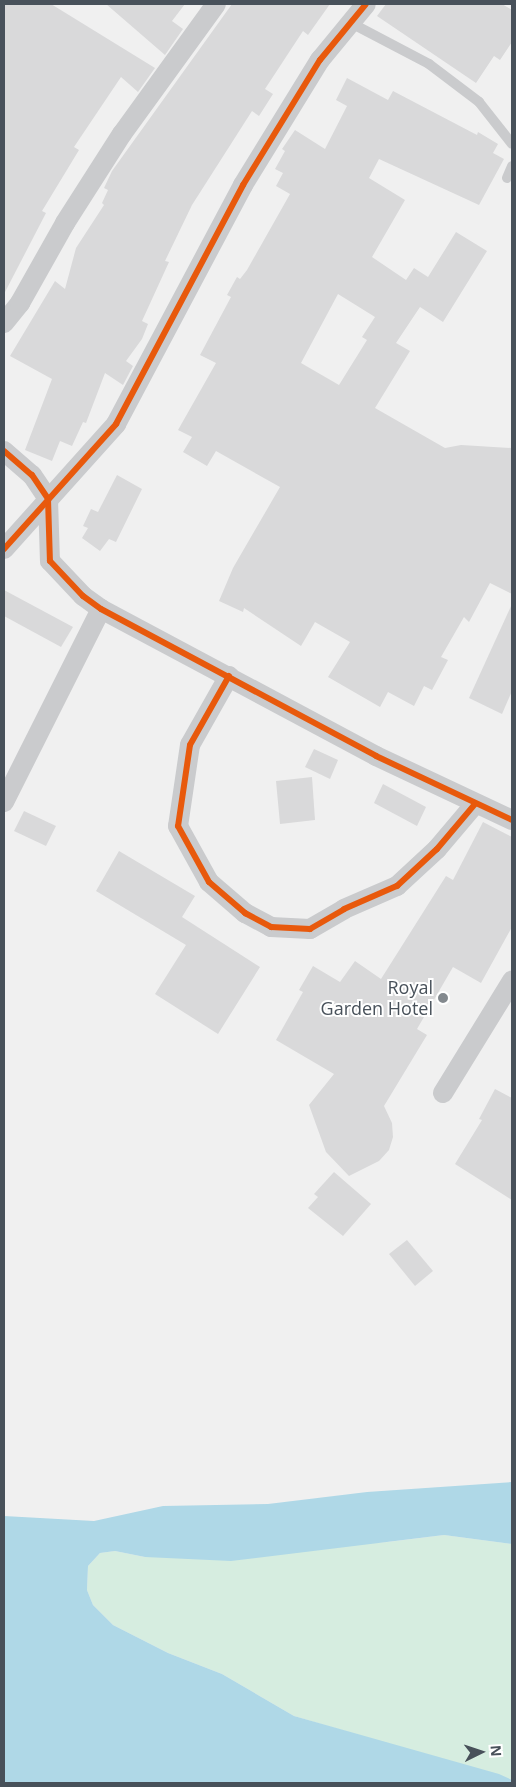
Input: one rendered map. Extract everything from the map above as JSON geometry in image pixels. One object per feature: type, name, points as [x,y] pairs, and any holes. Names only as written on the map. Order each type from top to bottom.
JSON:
[{"type":"street","points":[[4,322],[20,303],[64,223],[122,134],[216,4]]},
{"type":"street","points":[[4,549],[116,424],[242,185],[320,60],[366,4]]},
{"type":"street","points":[[4,451],[32,475],[48,499],[50,561],[83,596],[101,609],[376,756],[512,820]]},
{"type":"street","points":[[4,802],[101,609]]},
{"type":"street","points":[[229,676],[190,745],[178,826],[209,882],[245,913],[271,927],[310,929],[344,909],[397,886],[438,849],[475,804]]},
{"type":"street","points":[[443,1093],[512,981]]},
{"type":"lane","points":[[351,23],[429,64],[479,102],[512,144]]},
{"type":"lane","points":[[507,178],[512,166]]},
{"type":"green space","points":[[444,1535],[512,1544],[512,1780],[294,1716],[222,1674],[168,1653],[113,1625],[93,1605],[87,1590],[88,1566],[100,1553],[115,1551],[145,1557],[388,1542]]},
{"type":"water","points":[[512,1482],[512,1544],[444,1535],[231,1561],[145,1557],[115,1551],[100,1553],[88,1566],[87,1590],[93,1605],[113,1625],[168,1653],[222,1674],[294,1716],[499,1774],[512,1780],[512,1783],[4,1783],[4,1516],[94,1521],[163,1506],[268,1504],[367,1492]]},
{"type":"building","points":[[4,4],[51,4],[155,68],[138,92],[121,77],[74,147],[79,150],[42,211],[46,213],[4,294]]},
{"type":"building","points":[[106,4],[185,4],[172,21],[183,29],[165,55]]},
{"type":"building","points":[[232,4],[330,4],[308,35],[303,31],[265,89],[273,94],[259,116],[252,111],[192,205],[165,261],[169,262],[142,321],[148,324],[142,339],[126,361],[133,366],[123,385],[105,373],[86,423],[83,422],[72,446],[60,441],[52,461],[25,450],[52,379],[10,356],[55,281],[65,289],[76,248],[104,205],[102,203],[108,190],[104,188],[112,171]]},
{"type":"building","points":[[386,4],[502,4],[512,10],[512,42],[500,60],[494,56],[476,83],[377,16]]},
{"type":"building","points":[[347,78],[388,100],[393,91],[477,135],[478,132],[498,144],[493,153],[504,159],[479,205],[379,159],[369,178],[405,200],[372,257],[406,280],[414,268],[428,277],[456,232],[487,251],[443,322],[420,307],[396,343],[410,351],[375,408],[445,448],[461,445],[512,448],[512,594],[490,583],[469,622],[464,617],[441,657],[448,660],[432,690],[424,686],[414,706],[388,692],[380,707],[328,677],[350,642],[315,622],[301,646],[244,608],[243,612],[219,601],[233,568],[280,487],[216,451],[207,466],[183,452],[192,437],[178,430],[216,363],[200,355],[231,297],[227,295],[237,277],[240,279],[247,270],[290,194],[276,186],[283,173],[275,169],[285,151],[282,149],[295,130],[325,149],[347,106],[336,100]],"holes":[[[338,294],[375,317],[362,337],[367,340],[339,385],[301,363]]]},
{"type":"building","points":[[117,475],[142,489],[116,542],[109,539],[100,551],[82,538],[88,528],[83,526],[91,509],[98,512]]},
{"type":"building","points":[[4,590],[73,627],[61,647],[4,616]]},
{"type":"building","points":[[512,604],[512,691],[502,714],[469,698]]},
{"type":"building","points":[[314,749],[338,760],[330,779],[305,767]]},
{"type":"building","points":[[312,777],[315,820],[280,824],[276,781]]},
{"type":"building","points":[[383,784],[426,807],[417,826],[374,803]]},
{"type":"building","points":[[24,811],[56,826],[46,846],[14,831]]},
{"type":"building","points":[[483,822],[512,837],[512,927],[481,983],[453,967],[417,1029],[427,1035],[384,1106],[392,1123],[393,1137],[389,1150],[379,1161],[349,1176],[326,1152],[309,1105],[334,1074],[276,1040],[303,992],[299,990],[313,966],[340,982],[355,961],[381,979],[446,876],[453,880]]},
{"type":"building","points":[[119,851],[195,896],[182,917],[260,967],[218,1034],[155,994],[186,945],[96,891]]},
{"type":"building","points":[[495,1089],[512,1098],[512,1200],[455,1164],[482,1120],[479,1119]]},
{"type":"building","points":[[334,1172],[371,1204],[343,1236],[308,1208],[318,1197],[314,1194]]},
{"type":"building","points":[[407,1240],[433,1271],[415,1286],[389,1254]]},
{"type":"cycle path","points":[[4,549],[116,424],[243,185],[320,60],[366,4]]},
{"type":"cycle path","points":[[4,451],[32,475],[48,499],[50,561],[83,596],[101,609],[376,756],[512,820]]},
{"type":"cycle path","points":[[229,676],[190,745],[178,826],[209,882],[245,913],[271,927],[310,929],[344,909],[397,886],[437,849],[475,804]]},
{"type":"place","name":"Royal Garden Hotel","points":[[443,998]]}]
